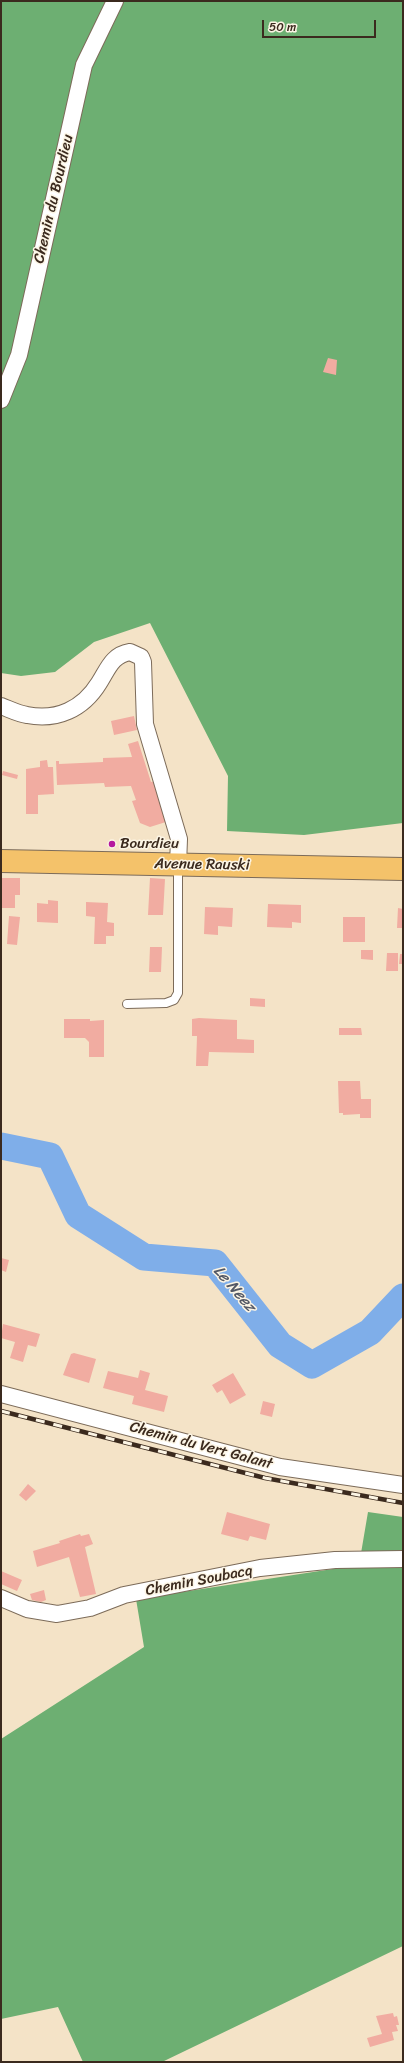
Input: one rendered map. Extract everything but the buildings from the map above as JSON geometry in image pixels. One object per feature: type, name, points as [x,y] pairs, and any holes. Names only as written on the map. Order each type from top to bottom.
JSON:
[{"type":"main road","name":"Avenue Rauski","points":[[1,861],[403,869]]},
{"type":"street","name":"Chemin du Bourdieu","points":[[1,400],[19,355],[84,65],[115,1]]},
{"type":"street","points":[[1,706],[27,715],[67,713],[76,708],[90,696],[116,657],[130,652],[141,657],[143,662],[145,724],[179,839],[178,865]]},
{"type":"street","name":"Chemin du Vert Galant","points":[[1,1394],[280,1466],[403,1485]]},
{"type":"street","name":"Chemin Soubacq","points":[[1,1598],[26,1609],[57,1614],[90,1608],[124,1596],[260,1568],[335,1560],[403,1559]]},
{"type":"lane","points":[[127,1004],[166,1003],[174,1000],[178,993],[178,865]]},
{"type":"green space","points":[[1,1],[403,1],[403,823],[304,835],[227,831],[228,776],[150,623],[94,642],[55,672],[21,676],[1,673]]},
{"type":"green space","points":[[368,1512],[403,1517],[403,1946],[162,2062],[83,2062],[58,2007],[1,2019],[1,1739],[144,1647],[136,1599],[359,1565]]},
{"type":"waterway","name":"Le Neez","points":[[1,1146],[50,1156],[78,1215],[144,1257],[215,1263],[280,1345],[312,1365],[370,1332],[403,1297]]},
{"type":"railway","points":[[1,1411],[265,1478],[403,1503]]},
{"type":"place","name":"Bourdieu","points":[[112,844]]}]
